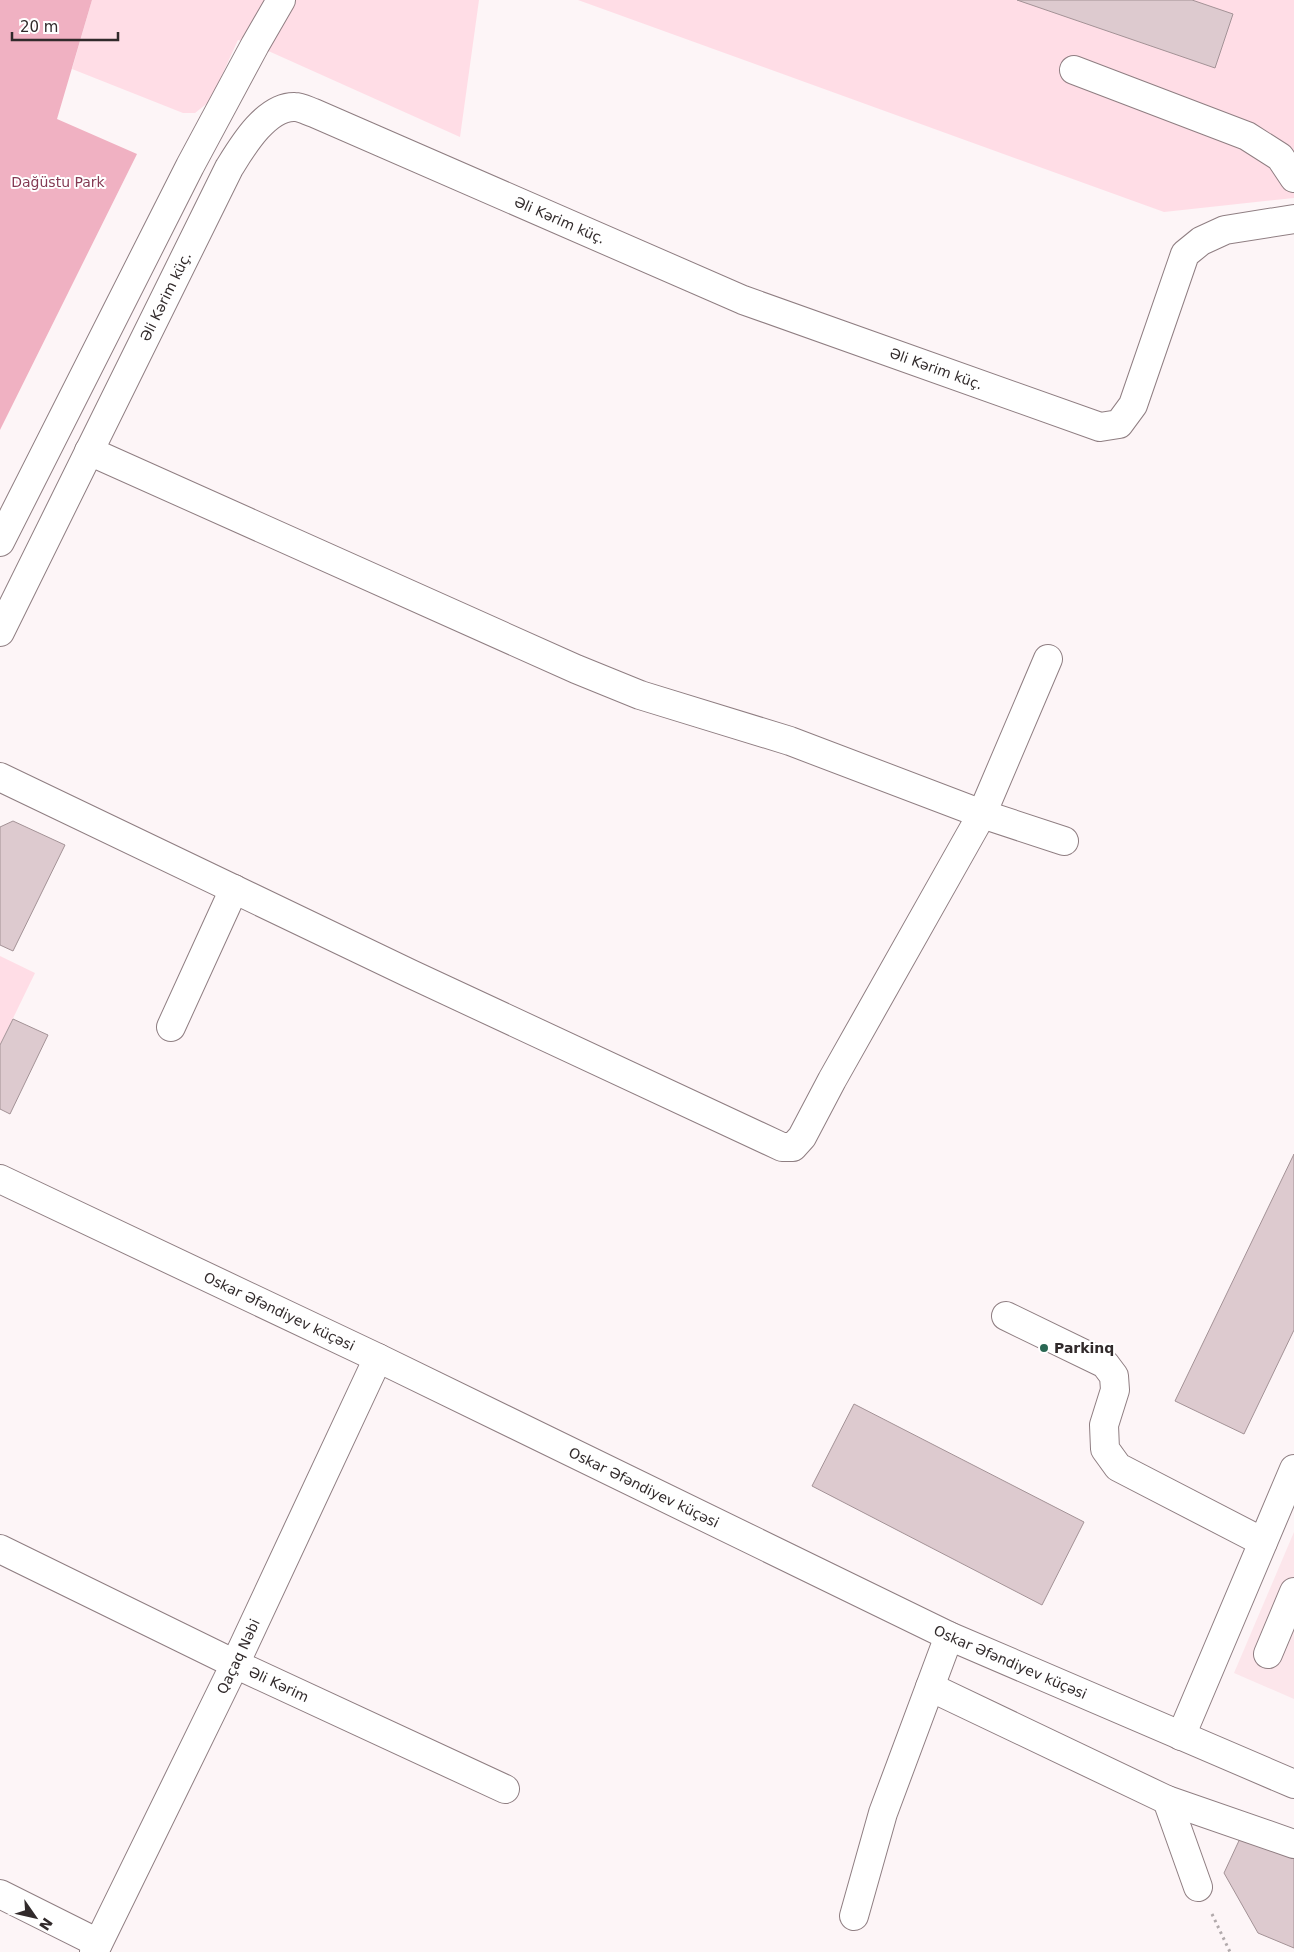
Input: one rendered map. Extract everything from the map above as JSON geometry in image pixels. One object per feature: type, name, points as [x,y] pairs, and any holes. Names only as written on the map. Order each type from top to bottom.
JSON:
[{"type":"street","points":[[0,542],[190,166],[254,45],[281,0]]},
{"type":"street","points":[[1074,70],[1247,136],[1280,157],[1294,178]]},
{"type":"street","name":"Əli Kərim küç.","points":[[0,632],[229,168],[242,147],[261,124],[277,111],[295,106],[314,113],[742,300],[1100,427],[1118,424],[1133,405],[1185,254],[1201,241],[1225,230],[1294,219]]},
{"type":"street","points":[[89,451],[594,676],[640,694],[790,741],[982,814],[1064,840]]},
{"type":"street","points":[[0,777],[410,974],[782,1147],[793,1147],[802,1137],[832,1080],[982,814],[1048,659]]},
{"type":"street","points":[[171,1028],[234,889]]},
{"type":"street","name":"Oskar Əfəndiyev küçəsi","points":[[0,1179],[378,1358],[949,1636],[1294,1784]]},
{"type":"street","points":[[1006,1316],[1105,1364],[1114,1376],[1115,1390],[1104,1424],[1105,1449],[1118,1467],[1263,1542]]},
{"type":"street","name":"Qaçaq Nəbi","points":[[96,1947],[235,1664],[378,1358]]},
{"type":"street","points":[[1181,1736],[1294,1469]]},
{"type":"street","name":"Əli Kərim","points":[[0,1548],[235,1664],[505,1789]]},
{"type":"street","points":[[1268,1654],[1294,1592]]},
{"type":"street","points":[[854,1916],[883,1814],[949,1636]]},
{"type":"street","points":[[930,1687],[1167,1800],[1294,1844]]},
{"type":"street","points":[[1167,1800],[1198,1887]]},
{"type":"street","points":[[0,1894],[96,1947]]},
{"type":"path","points":[[1198,1887],[1230,1952]]},
{"type":"shaded area","points":[[92,0],[479,0],[460,137],[255,45],[238,40],[210,101],[195,113],[183,113],[72,69]]},
{"type":"shaded area","points":[[578,0],[1294,0],[1294,198],[1164,212]]},
{"type":"shaded area","points":[[0,956],[35,973],[0,1045]]},
{"type":"shaded area","points":[[1294,1532],[1294,1699],[1234,1673]]},
{"type":"green space","name":"Dağüstu Park","points":[[0,0],[92,0],[57,119],[137,154],[0,430]]},
{"type":"building","points":[[1017,0],[1192,0],[1233,14],[1215,68]]},
{"type":"building","points":[[13,821],[65,845],[13,951],[0,945],[0,827]]},
{"type":"building","points":[[13,1019],[48,1035],[10,1114],[0,1109],[0,1045]]},
{"type":"building","points":[[1294,1154],[1294,1330],[1244,1434],[1175,1401]]},
{"type":"building","points":[[854,1404],[1084,1522],[1042,1605],[812,1486]]},
{"type":"building","points":[[1243,1832],[1294,1855],[1294,1948],[1258,1933],[1224,1873]]},
{"type":"place","name":"Parkinq","points":[[1044,1348]]}]
